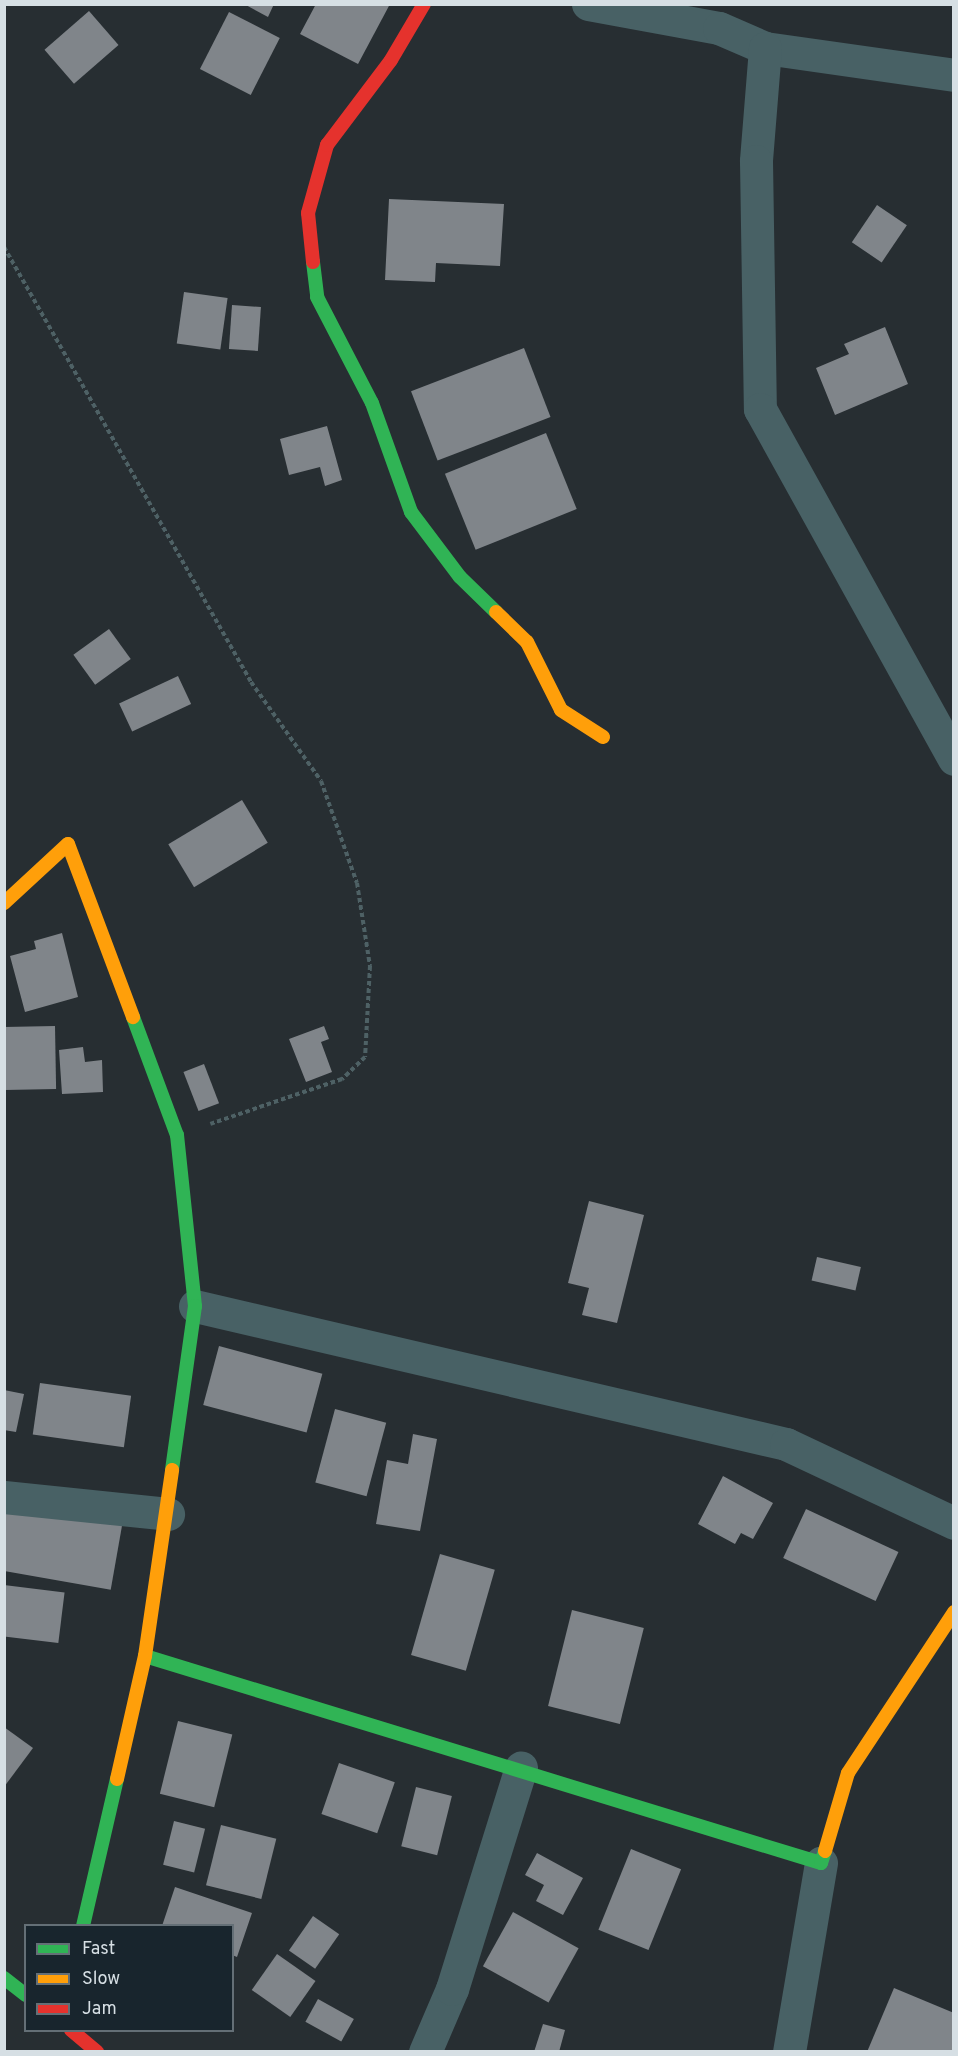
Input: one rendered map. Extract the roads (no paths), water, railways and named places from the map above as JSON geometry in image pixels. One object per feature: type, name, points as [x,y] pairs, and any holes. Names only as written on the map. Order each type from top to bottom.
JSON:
[{"type":"street","points":[[424,4],[391,60],[327,146],[308,213],[317,297],[372,403],[411,512],[460,577],[527,642],[561,710],[603,737]]},
{"type":"street","points":[[588,4],[720,28],[765,48],[954,75]]},
{"type":"street","points":[[765,48],[756,161],[760,409],[954,759]]},
{"type":"street","points":[[4,903],[68,844],[177,1135],[195,1306],[168,1514],[145,1656],[83,1924]]},
{"type":"street","points":[[195,1306],[786,1444],[954,1523]]},
{"type":"street","points":[[4,1497],[168,1514]]},
{"type":"street","points":[[789,2052],[821,1863],[848,1773],[954,1612]]},
{"type":"street","points":[[145,1656],[521,1768],[821,1863]]},
{"type":"street","points":[[425,2052],[452,1989],[521,1768]]},
{"type":"street","points":[[4,1978],[24,1993]]},
{"type":"street","points":[[72,2032],[97,2052]]}]
